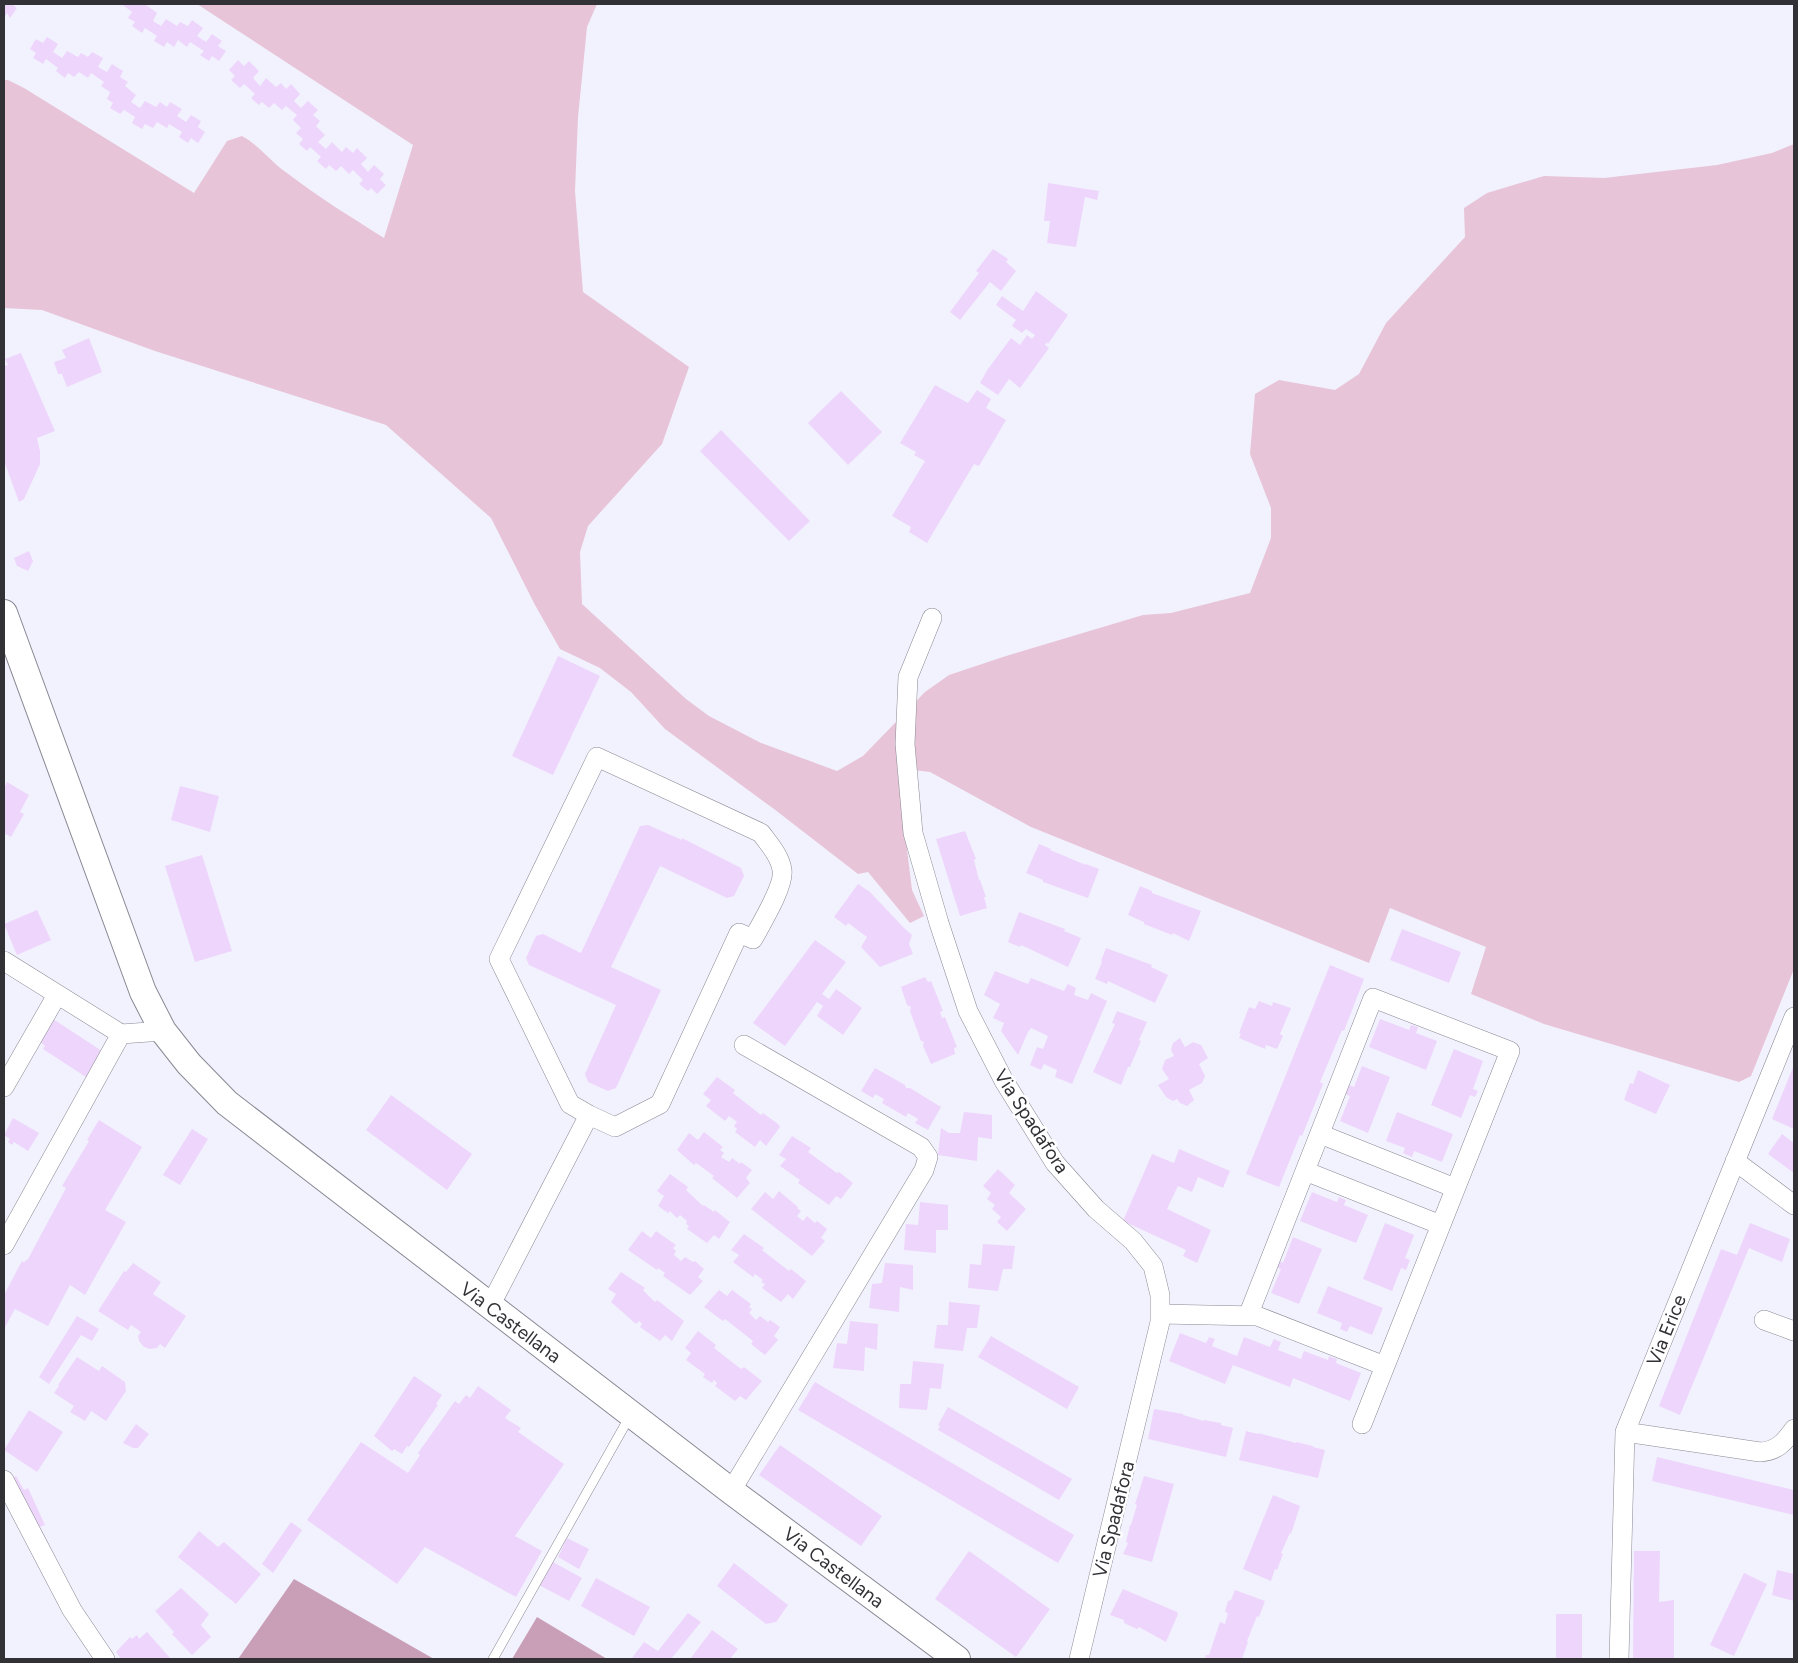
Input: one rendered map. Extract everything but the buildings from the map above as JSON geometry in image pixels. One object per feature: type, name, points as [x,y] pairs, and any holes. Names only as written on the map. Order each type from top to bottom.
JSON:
[{"type":"main road","name":"Via Castellana","points":[[4,615],[143,992],[163,1031],[189,1064],[227,1103],[731,1491],[957,1659]]},
{"type":"street","name":"Via Spadafora","points":[[932,618],[908,677],[905,744],[913,833],[942,932],[968,1011],[1004,1081],[1055,1163],[1096,1209],[1133,1242],[1153,1266],[1160,1296],[1160,1322],[1079,1659]]},
{"type":"street","points":[[597,757],[761,833],[773,849],[782,871],[780,885],[753,938],[740,933],[660,1104],[615,1128],[590,1115],[570,1104],[499,959],[597,757]]},
{"type":"street","points":[[4,961],[57,996],[121,1034],[163,1031]]},
{"type":"street","points":[[4,1086],[57,996]]},
{"type":"street","points":[[1248,1316],[1373,998],[1510,1051],[1362,1424]]},
{"type":"street","name":"Via Erice","points":[[1619,1659],[1624,1432],[1794,1017]]},
{"type":"street","points":[[4,1245],[121,1034]]},
{"type":"street","points":[[731,1491],[924,1170],[928,1157],[921,1147],[744,1045]]},
{"type":"street","points":[[490,1306],[590,1115]]},
{"type":"street","points":[[1320,1134],[1455,1188]]},
{"type":"street","points":[[1735,1162],[1794,1205]]},
{"type":"street","points":[[1305,1171],[1441,1225]]},
{"type":"street","points":[[1160,1314],[1257,1316],[1385,1366]]},
{"type":"street","points":[[1764,1320],[1794,1331]]},
{"type":"street","points":[[1624,1432],[1771,1452],[1782,1445],[1794,1429]]},
{"type":"street","points":[[4,1480],[72,1610],[105,1659]]},
{"type":"lane","points":[[493,1659],[631,1414]]},
{"type":"shaded area","points":[[197,4],[597,4],[587,27],[578,117],[575,191],[583,292],[689,367],[662,444],[588,526],[580,552],[582,604],[686,699],[709,716],[761,743],[837,771],[863,756],[925,692],[949,675],[1143,615],[1171,613],[1250,593],[1271,538],[1271,508],[1250,454],[1255,394],[1279,380],[1335,390],[1359,374],[1386,323],[1465,237],[1464,208],[1487,193],[1544,176],[1604,178],[1717,165],[1772,153],[1794,144],[1794,969],[1751,1076],[1739,1082],[1544,1024],[1471,994],[1486,947],[1390,908],[1369,963],[1031,827],[930,772],[897,768],[912,890],[924,916],[910,923],[868,872],[858,874],[774,809],[665,729],[631,692],[600,668],[560,649],[535,605],[491,518],[386,425],[155,351],[42,310],[4,308],[4,80],[24,88],[194,193],[227,141],[242,136],[299,182],[384,238],[413,145]]},
{"type":"shaded area","points":[[294,1579],[434,1659],[238,1659]]},
{"type":"shaded area","points":[[537,1617],[607,1659],[512,1659]]}]
